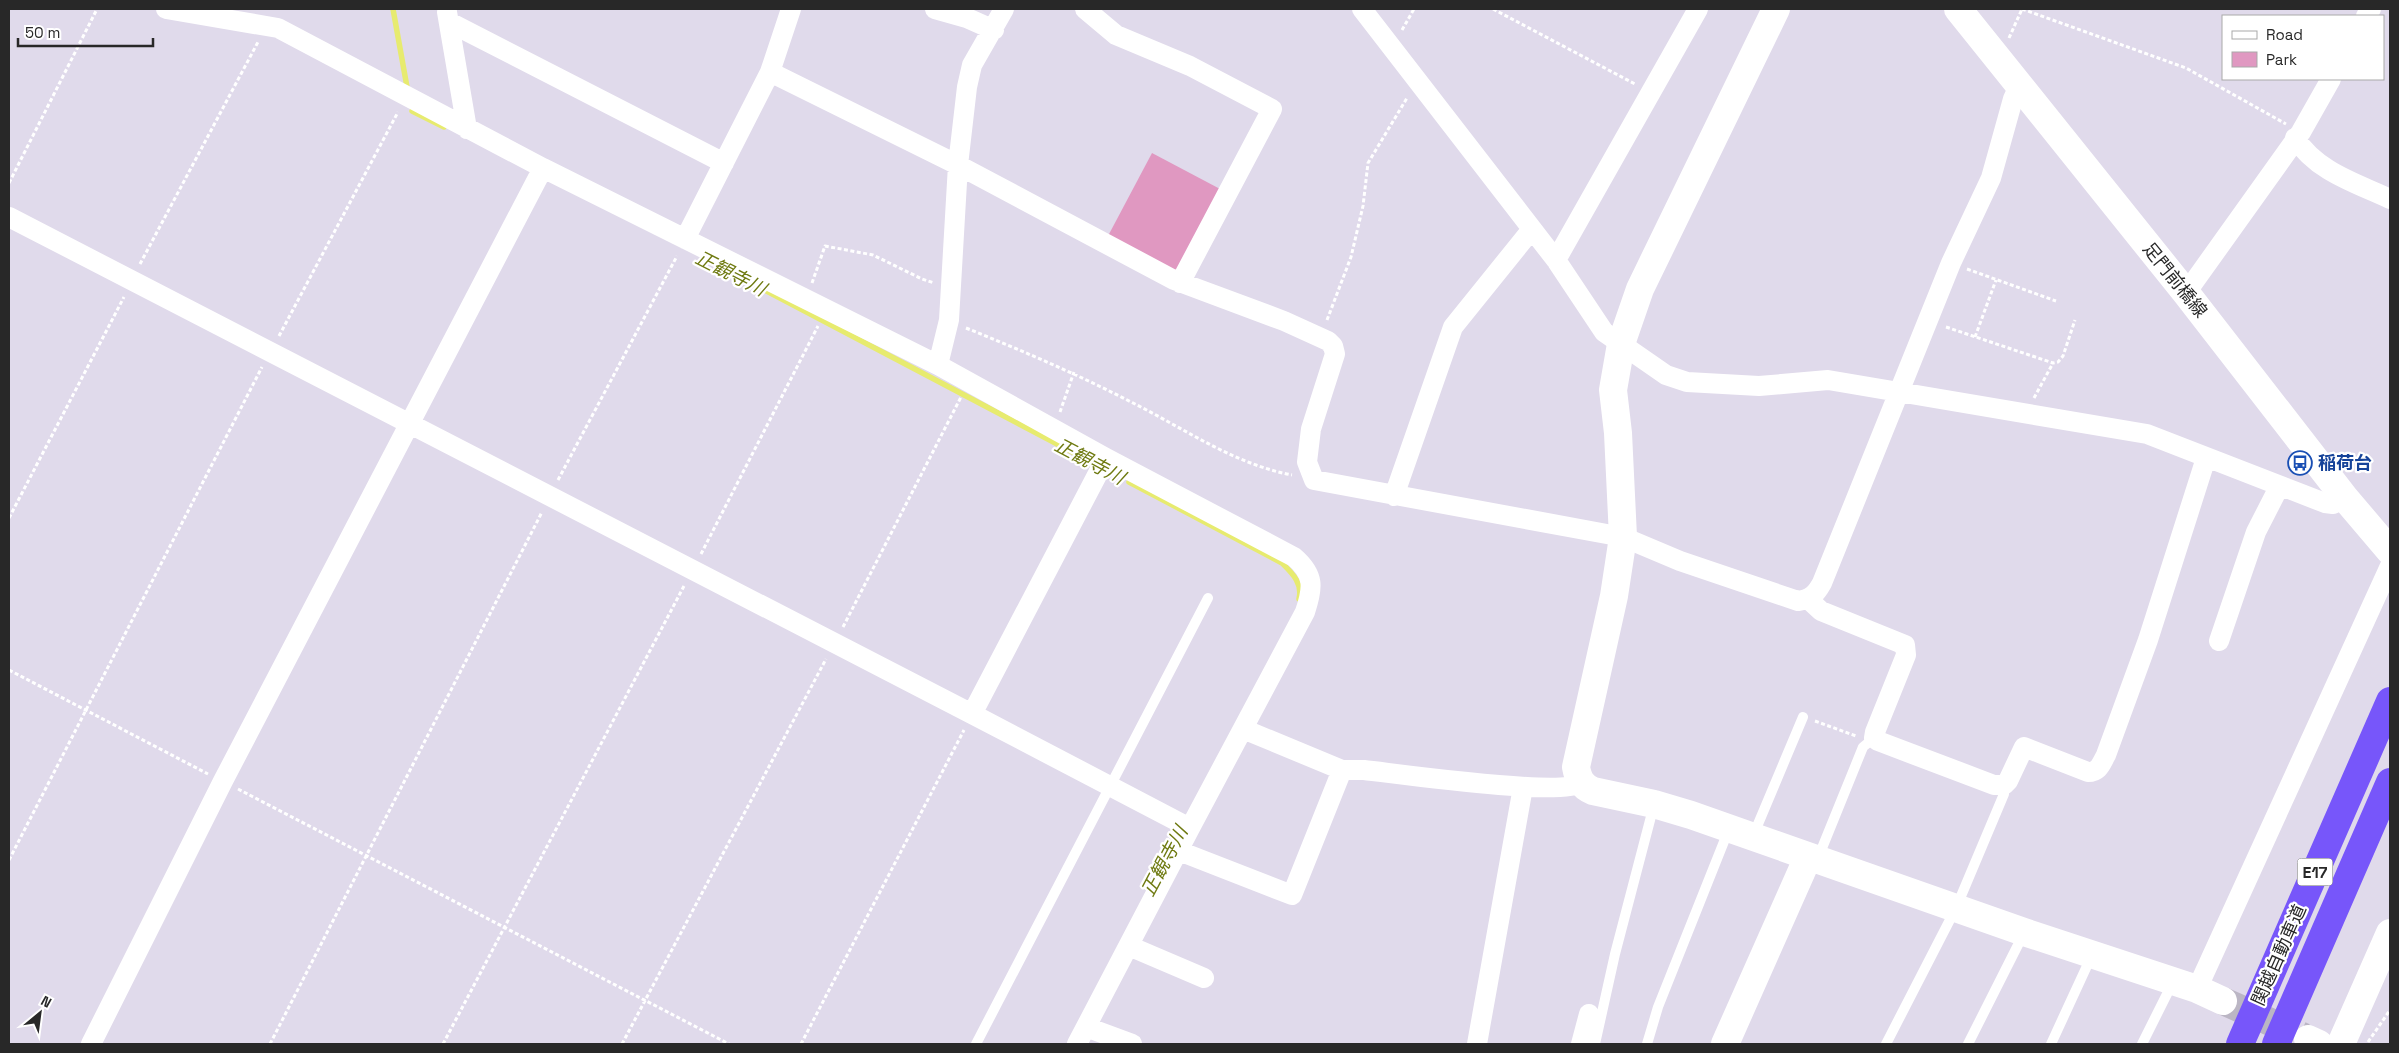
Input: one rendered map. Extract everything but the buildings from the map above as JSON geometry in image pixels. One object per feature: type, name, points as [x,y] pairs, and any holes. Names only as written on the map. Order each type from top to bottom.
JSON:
[{"type":"highway","name":"関越自動車道","points":[[2240,1044],[2390,701]]},
{"type":"highway","name":"関越自動車道","points":[[2276,1044],[2390,782]]},
{"type":"street","points":[[166,9],[278,28],[543,168],[805,301],[938,365],[1106,458],[1294,557],[1305,566],[1310,578],[1311,593],[1306,612],[1190,828],[1082,1036],[1132,1044]]},
{"type":"street","points":[[685,240],[770,72],[791,9]]},
{"type":"street","points":[[935,9],[967,18],[994,30]]},
{"type":"street","points":[[938,365],[949,320],[958,165],[967,87],[972,65],[994,30],[1004,9]]},
{"type":"street","points":[[1085,9],[1116,35],[1190,66],[1272,109],[1180,283]]},
{"type":"street","points":[[1362,9],[1556,260],[1604,332],[1666,375],[1687,382],[1759,386],[1828,380],[2146,434],[2279,487],[2325,503],[2334,504],[2346,498]]},
{"type":"street","points":[[1556,260],[1698,9]]},
{"type":"street","points":[[1776,9],[1640,289],[1621,344],[1613,390],[1618,433],[1623,537],[1614,596],[1576,766],[1577,776],[1582,783],[1593,791],[1654,804],[2024,932],[2185,985],[2224,1001]]},
{"type":"street","name":"足門前橋線","points":[[1958,9],[2390,551]]},
{"type":"street","points":[[448,15],[467,129]]},
{"type":"street","points":[[448,15],[724,163]]},
{"type":"street","points":[[770,72],[958,165],[1180,283],[1284,321],[1320,337],[1333,346],[1335,354],[1311,429],[1307,462],[1314,480],[1623,537],[1680,561],[1790,599],[1808,599],[1815,594],[1822,582],[1951,264],[1991,178],[2013,99],[2019,86]]},
{"type":"street","points":[[2186,293],[2298,135],[2330,80]]},
{"type":"street","points":[[2298,135],[2308,154],[2324,168],[2390,199]]},
{"type":"street","points":[[91,1044],[223,781],[543,168]]},
{"type":"street","points":[[9,217],[1190,828]]},
{"type":"street","points":[[1394,496],[1453,326],[1532,229]]},
{"type":"street","points":[[972,714],[1106,458]]},
{"type":"street","points":[[1808,599],[1821,611],[1905,645],[1906,654],[1874,738],[1994,785],[2004,785],[2024,747],[2088,772],[2094,772],[2099,769],[2106,755],[2148,640],[2206,458]]},
{"type":"street","points":[[2219,641],[2256,532],[2279,487]]},
{"type":"street","points":[[2185,985],[2390,566]]},
{"type":"street","points":[[1243,729],[1342,770],[1364,770],[1522,787],[1567,788],[1575,787],[1582,783]]},
{"type":"street","points":[[1178,851],[1292,895],[1342,770]]},
{"type":"street","points":[[1477,1044],[1522,787]]},
{"type":"street","points":[[1725,1044],[1812,859]]},
{"type":"street","points":[[2341,1044],[2390,933]]},
{"type":"street","points":[[1129,946],[1204,978]]},
{"type":"street","points":[[1581,1044],[1589,1014]]},
{"type":"lane","points":[[976,1044],[1208,598]]},
{"type":"lane","points":[[1647,1044],[1658,1007],[1741,833],[1803,717]]},
{"type":"lane","points":[[1812,859],[1864,747],[1874,738]]},
{"type":"lane","points":[[1886,1044],[1956,908],[2004,794],[2004,785]]},
{"type":"lane","points":[[1595,1044],[1615,954],[1654,804]]},
{"type":"lane","points":[[1968,1044],[2024,932]]},
{"type":"lane","points":[[2051,1044],[2092,954]]},
{"type":"lane","points":[[2142,1044],[2185,985]]},
{"type":"path","points":[[9,183],[97,9]]},
{"type":"path","points":[[1393,48],[1414,9]]},
{"type":"path","points":[[1493,9],[1651,92]]},
{"type":"path","points":[[2001,61],[2022,9],[2186,68],[2298,135]]},
{"type":"path","points":[[1320,337],[1351,257],[1363,206],[1368,163],[1418,80]]},
{"type":"path","points":[[9,860],[270,352],[406,96]]},
{"type":"path","points":[[270,1044],[550,496],[685,240]]},
{"type":"path","points":[[805,301],[825,246],[873,255],[922,279],[951,288]]},
{"type":"path","points":[[1951,264],[2056,301]]},
{"type":"path","points":[[1975,337],[1996,280]]},
{"type":"path","points":[[443,1044],[827,310]]},
{"type":"path","points":[[949,320],[1074,372],[1208,444],[1271,472],[1314,480]]},
{"type":"path","points":[[1928,321],[2053,363],[2058,362],[2063,356],[2074,320]]},
{"type":"path","points":[[2030,414],[2038,389],[2053,363]]},
{"type":"path","points":[[1055,429],[1074,372]]},
{"type":"path","points":[[622,1044],[969,383]]},
{"type":"path","points":[[9,670],[729,1044]]},
{"type":"path","points":[[801,1044],[972,714]]},
{"type":"path","points":[[1803,717],[1864,738],[1874,738]]},
{"type":"path","points":[[2366,1044],[2390,1010]]},
{"type":"green space","points":[[1152,153],[1222,190],[1182,270],[1174,272],[1108,236]]},
{"type":"waterway","name":"正観寺川","points":[[393,9],[407,87]]},
{"type":"waterway","name":"正観寺川","points":[[412,111],[444,127]]},
{"type":"waterway","name":"正観寺川","points":[[755,285],[1099,466]]},
{"type":"waterway","name":"正観寺川","points":[[1129,482],[1282,563],[1298,583],[1299,599]]},
{"type":"tunnel","points":[[2223,1001],[2304,1037]]},
{"type":"place","name":"稲荷台","points":[[2300,463]]}]
